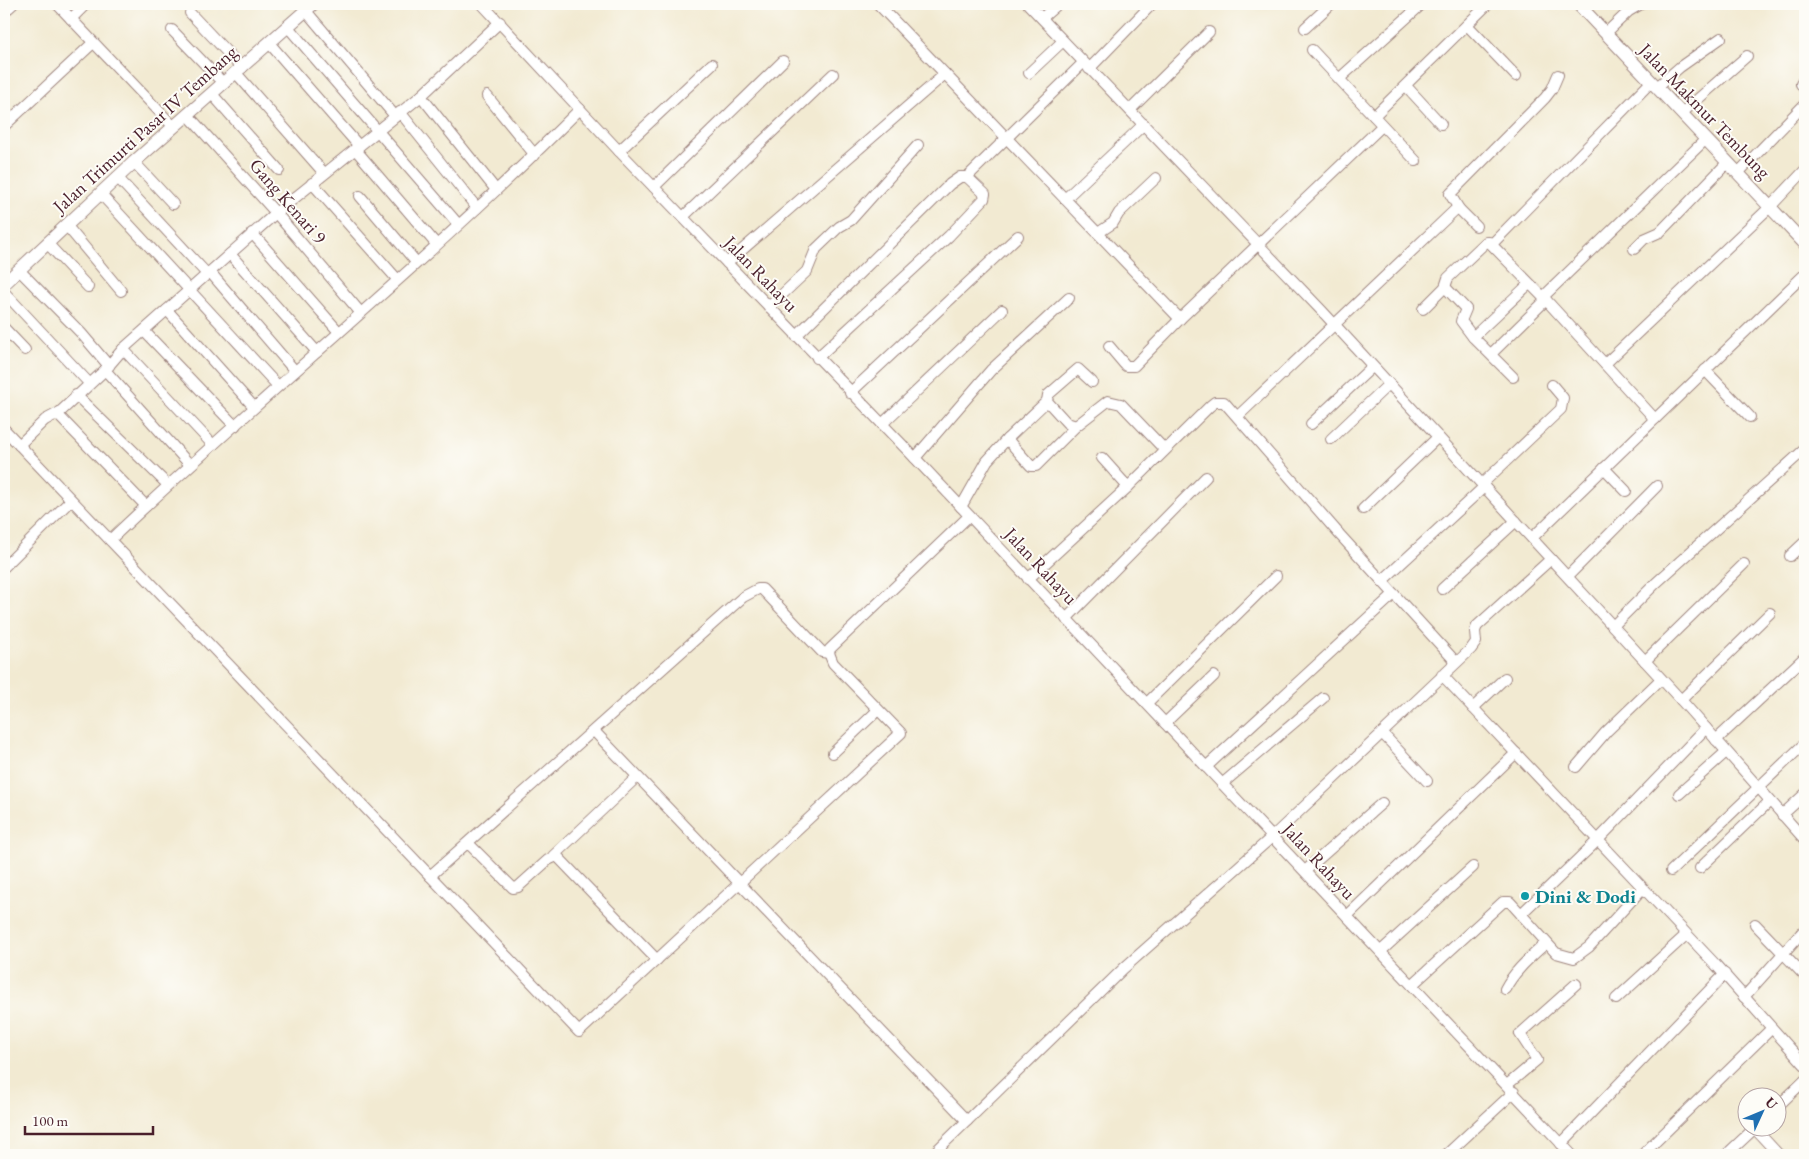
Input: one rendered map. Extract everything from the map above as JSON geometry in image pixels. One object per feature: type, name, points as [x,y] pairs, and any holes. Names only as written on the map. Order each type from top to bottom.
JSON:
[{"type":"street","points":[[57,4],[174,127]]},
{"type":"street","points":[[71,18],[86,4]]},
{"type":"street","name":"Jalan Rahayu","points":[[482,4],[682,218],[961,507],[1572,1155]]},
{"type":"street","points":[[878,4],[1006,140],[1180,318]]},
{"type":"street","points":[[1028,4],[1335,325],[1645,660],[1805,840]]},
{"type":"street","points":[[1042,18],[1058,4]]},
{"type":"street","points":[[796,336],[950,184],[960,178],[967,177],[1152,4]]},
{"type":"street","points":[[1305,28],[1331,4]]},
{"type":"street","points":[[1340,78],[1422,4]]},
{"type":"street","points":[[1374,116],[1488,4]]},
{"type":"street","name":"Jalan Makmur Tembung","points":[[1578,4],[1805,244]]},
{"type":"street","points":[[1606,33],[1629,11],[1641,4]]},
{"type":"street","points":[[310,7],[477,208]]},
{"type":"street","name":"Jalan Trimurti Pasar IV Tembang","points":[[4,284],[117,177],[310,7]]},
{"type":"street","points":[[190,13],[324,172]]},
{"type":"street","points":[[19,445],[45,420],[57,414],[107,368],[123,349],[252,233],[324,172],[377,132],[420,96],[500,22]]},
{"type":"street","points":[[1466,25],[1516,76]]},
{"type":"street","points":[[288,27],[458,224]]},
{"type":"street","points":[[172,30],[224,84]]},
{"type":"street","points":[[1130,110],[1209,32]]},
{"type":"street","points":[[1492,244],[1654,85],[1721,38]]},
{"type":"street","points":[[1029,73],[1063,41]]},
{"type":"street","points":[[4,126],[93,43]]},
{"type":"street","points":[[270,44],[436,244]]},
{"type":"street","points":[[1312,50],[1416,161]]},
{"type":"street","points":[[1682,113],[1747,56]]},
{"type":"street","points":[[654,187],[783,61]]},
{"type":"street","points":[[619,151],[712,64]]},
{"type":"street","points":[[682,218],[833,74]]},
{"type":"street","points":[[726,264],[945,74]]},
{"type":"street","points":[[1476,226],[1458,209],[1450,194],[1545,98],[1558,75]]},
{"type":"street","points":[[1805,78],[1801,84],[1805,90]]},
{"type":"street","points":[[1406,86],[1441,124]]},
{"type":"street","points":[[212,94],[279,170]]},
{"type":"street","points":[[420,96],[496,190]]},
{"type":"street","points":[[487,96],[535,154]]},
{"type":"street","points":[[1738,173],[1805,104]]},
{"type":"street","points":[[110,540],[278,385],[295,372],[477,208],[580,109]]},
{"type":"street","name":"Gang Kenari 9","points":[[188,115],[276,212],[360,312]]},
{"type":"street","points":[[1065,199],[1144,124]]},
{"type":"street","points":[[1109,346],[1126,366],[1130,368],[1382,126]]},
{"type":"street","points":[[1491,354],[1706,139]]},
{"type":"street","points":[[769,307],[807,271],[816,249],[839,227],[851,220],[918,145]]},
{"type":"street","points":[[134,162],[173,204]]},
{"type":"street","points":[[1634,249],[1644,239],[1660,232],[1728,162]]},
{"type":"street","points":[[1605,364],[1771,206],[1805,170]]},
{"type":"street","points":[[117,177],[208,273],[295,372]]},
{"type":"street","points":[[817,358],[942,243],[984,199],[985,194],[967,177]]},
{"type":"street","points":[[1098,233],[1113,222],[1119,212],[1156,178]]},
{"type":"street","points":[[312,183],[397,280]]},
{"type":"street","points":[[100,193],[188,291],[278,385]]},
{"type":"street","points":[[360,196],[416,262]]},
{"type":"street","points":[[1238,416],[1454,210],[1458,209]]},
{"type":"street","points":[[66,225],[121,290]]},
{"type":"street","points":[[252,233],[339,332]]},
{"type":"street","points":[[850,393],[1018,236]]},
{"type":"street","points":[[1423,309],[1445,287],[1448,278],[1486,242],[1492,244],[1655,419]]},
{"type":"street","points":[[47,243],[88,287]]},
{"type":"street","points":[[230,254],[317,352]]},
{"type":"street","points":[[18,270],[81,333],[107,368],[190,465]]},
{"type":"street","points":[[1532,538],[1805,274]]},
{"type":"street","points":[[1473,337],[1529,284]]},
{"type":"street","points":[[1445,287],[1466,309],[1461,321],[1473,337],[1512,377]]},
{"type":"street","points":[[4,292],[89,383]]},
{"type":"street","points":[[914,458],[991,370],[1069,298]]},
{"type":"street","points":[[167,310],[254,407]]},
{"type":"street","points":[[882,424],[1002,310]]},
{"type":"street","points":[[4,328],[25,350]]},
{"type":"street","points":[[144,331],[235,426]]},
{"type":"street","points":[[123,349],[213,445]]},
{"type":"street","points":[[1311,424],[1372,367]]},
{"type":"street","points":[[961,507],[987,461],[1047,400],[1048,395],[1078,369],[1092,382]]},
{"type":"street","points":[[1705,370],[1750,417]]},
{"type":"street","points":[[1331,439],[1389,384]]},
{"type":"street","points":[[1382,581],[1562,409],[1563,398],[1552,385]]},
{"type":"street","points":[[76,395],[168,485]]},
{"type":"street","points":[[1047,400],[1072,427]]},
{"type":"street","points":[[1007,439],[1026,463],[1033,467],[1072,427],[1104,403],[1112,400],[1121,404],[1164,449]]},
{"type":"street","points":[[1028,579],[1128,487],[1164,449],[1215,402],[1228,403],[1382,581],[1456,662]]},
{"type":"street","points":[[57,414],[146,506]]},
{"type":"street","points":[[4,429],[579,1032],[901,733],[834,663],[829,653]]},
{"type":"street","points":[[1362,510],[1438,437]]},
{"type":"street","points":[[1613,626],[1656,583],[1805,449]]},
{"type":"street","points":[[1102,458],[1128,487]]},
{"type":"street","points":[[1604,468],[1626,491]]},
{"type":"street","points":[[1066,619],[1206,477]]},
{"type":"street","points":[[1568,576],[1657,486]]},
{"type":"street","points":[[4,567],[71,500]]},
{"type":"street","points":[[829,653],[830,649],[969,516]]},
{"type":"street","points":[[1442,588],[1516,520]]},
{"type":"street","points":[[1790,556],[1805,542]]},
{"type":"street","points":[[932,1155],[1124,968],[1272,837],[1476,644],[1475,631],[1483,619],[1551,559]]},
{"type":"street","points":[[1645,660],[1744,564]]},
{"type":"street","points":[[1147,704],[1276,576]]},
{"type":"street","points":[[430,876],[743,597],[758,589],[762,590],[822,652],[829,653]]},
{"type":"street","points":[[1206,767],[1394,594]]},
{"type":"street","points":[[1681,700],[1770,613]]},
{"type":"street","points":[[1716,740],[1805,657]]},
{"type":"street","points":[[1442,675],[1642,889],[1725,974],[1805,1065]]},
{"type":"street","points":[[1165,723],[1214,676]]},
{"type":"street","points":[[1472,708],[1505,678]]},
{"type":"street","points":[[1576,767],[1606,732],[1661,679]]},
{"type":"street","points":[[1222,784],[1323,698]]},
{"type":"street","points":[[833,752],[878,710]]},
{"type":"street","points":[[1521,914],[1597,841],[1706,728]]},
{"type":"street","points":[[594,731],[967,1121]]},
{"type":"street","points":[[1382,733],[1427,781]]},
{"type":"street","points":[[1671,871],[1805,743]]},
{"type":"street","points":[[1679,794],[1726,752]]},
{"type":"street","points":[[1347,916],[1516,753]]},
{"type":"street","points":[[468,843],[513,888],[518,887],[637,777]]},
{"type":"street","points":[[1782,815],[1805,794]]},
{"type":"street","points":[[1700,868],[1770,801]]},
{"type":"street","points":[[1305,871],[1382,803]]},
{"type":"street","points":[[553,856],[557,856],[563,861],[657,960]]},
{"type":"street","points":[[1381,951],[1473,867]]},
{"type":"street","points":[[1412,985],[1503,902],[1510,902],[1546,944],[1564,957],[1574,958],[1642,889]]},
{"type":"street","points":[[1755,924],[1805,976]]},
{"type":"street","points":[[1744,997],[1805,929]]},
{"type":"street","points":[[1616,999],[1686,935]]},
{"type":"street","points":[[1506,990],[1520,967],[1546,944]]},
{"type":"street","points":[[1561,1144],[1725,974]]},
{"type":"street","points":[[1446,1155],[1537,1060],[1520,1034],[1576,984]]},
{"type":"street","points":[[1642,1155],[1771,1028]]},
{"type":"street","points":[[1786,1098],[1805,1080]]},
{"type":"street","points":[[1726,1155],[1747,1136]]},
{"type":"street","points":[[1763,1136],[1779,1155]]},
{"type":"place","name":"Dini & Dodi","points":[[1525,896]]}]
